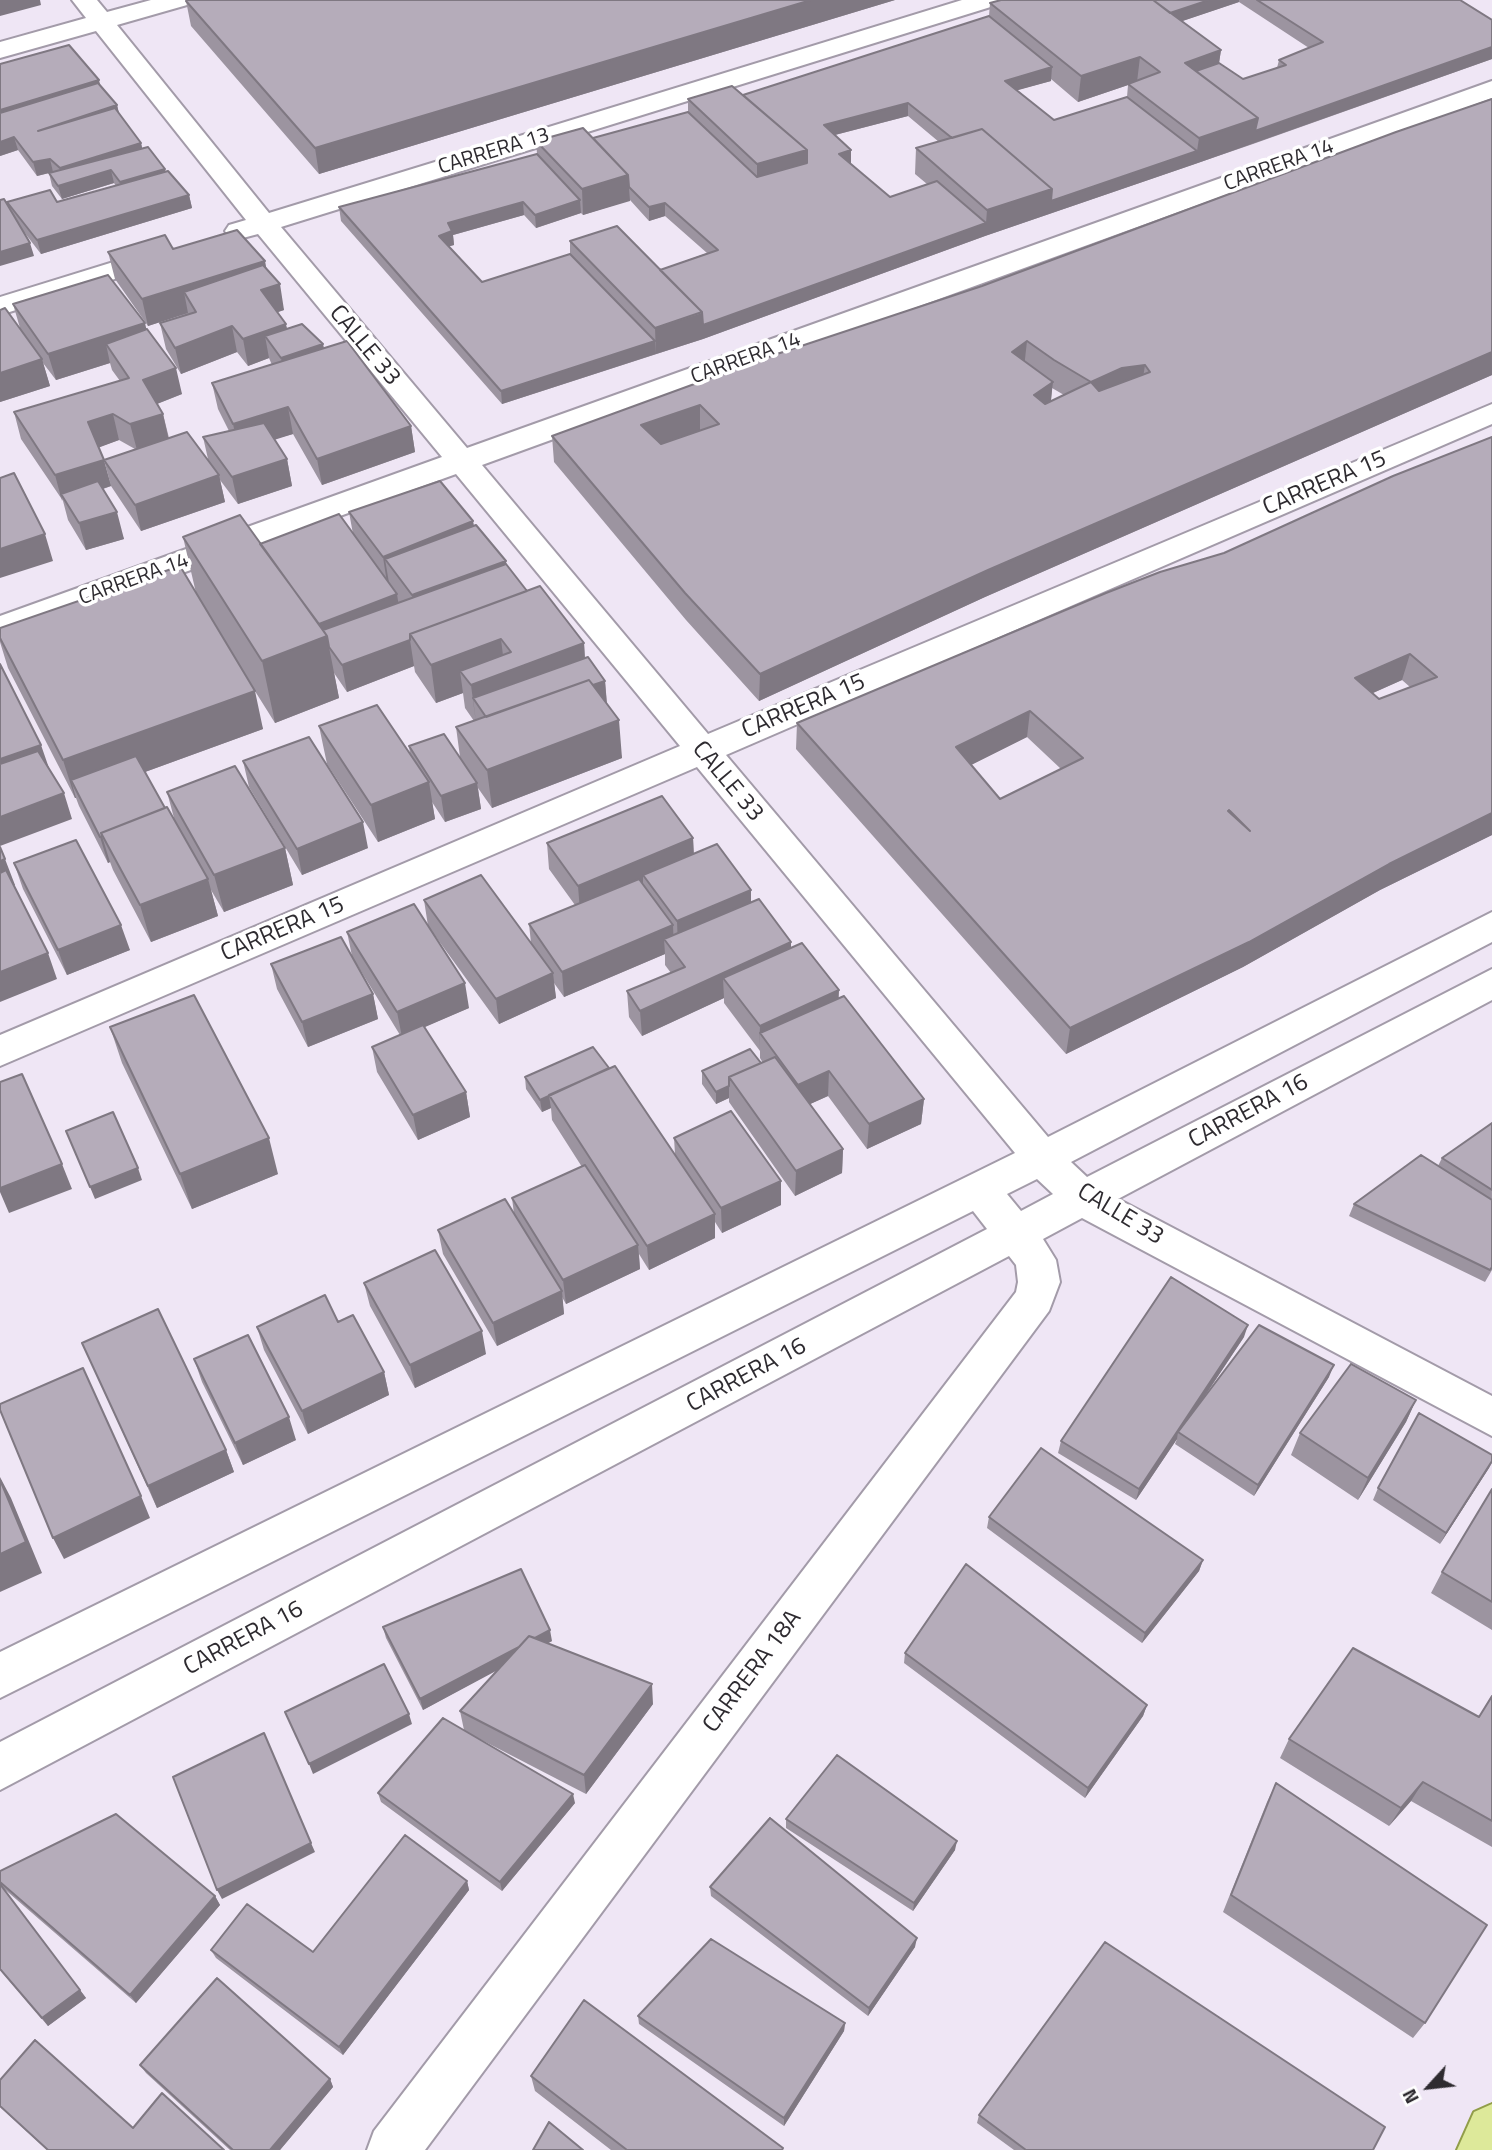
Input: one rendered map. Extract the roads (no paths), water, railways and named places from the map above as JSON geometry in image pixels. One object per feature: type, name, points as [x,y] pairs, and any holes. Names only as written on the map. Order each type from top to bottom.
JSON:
[{"type":"main road","points":[[1483,2150],[1492,2130]]},
{"type":"street","points":[[0,50],[93,11],[178,0]]},
{"type":"street","name":"CARRERA 13","points":[[210,240],[988,0]]},
{"type":"street","name":"CALLE 33","points":[[93,11],[262,223],[1042,1158],[1084,1200],[1492,1417]]},
{"type":"street","name":"CARRERA 14","points":[[0,628],[1492,89]]},
{"type":"street","points":[[0,306],[184,248]]},
{"type":"street","name":"CARRERA 15","points":[[0,1051],[1492,413]]},
{"type":"street","points":[[0,1676],[1042,1158],[1492,926]]},
{"type":"street","name":"CARRERA 16","points":[[0,1767],[1084,1200],[1492,983]]},
{"type":"street","name":"CARRERA 18A","points":[[393,2150],[1034,1299],[1039,1282],[1036,1260],[1018,1234],[979,1189]]}]
